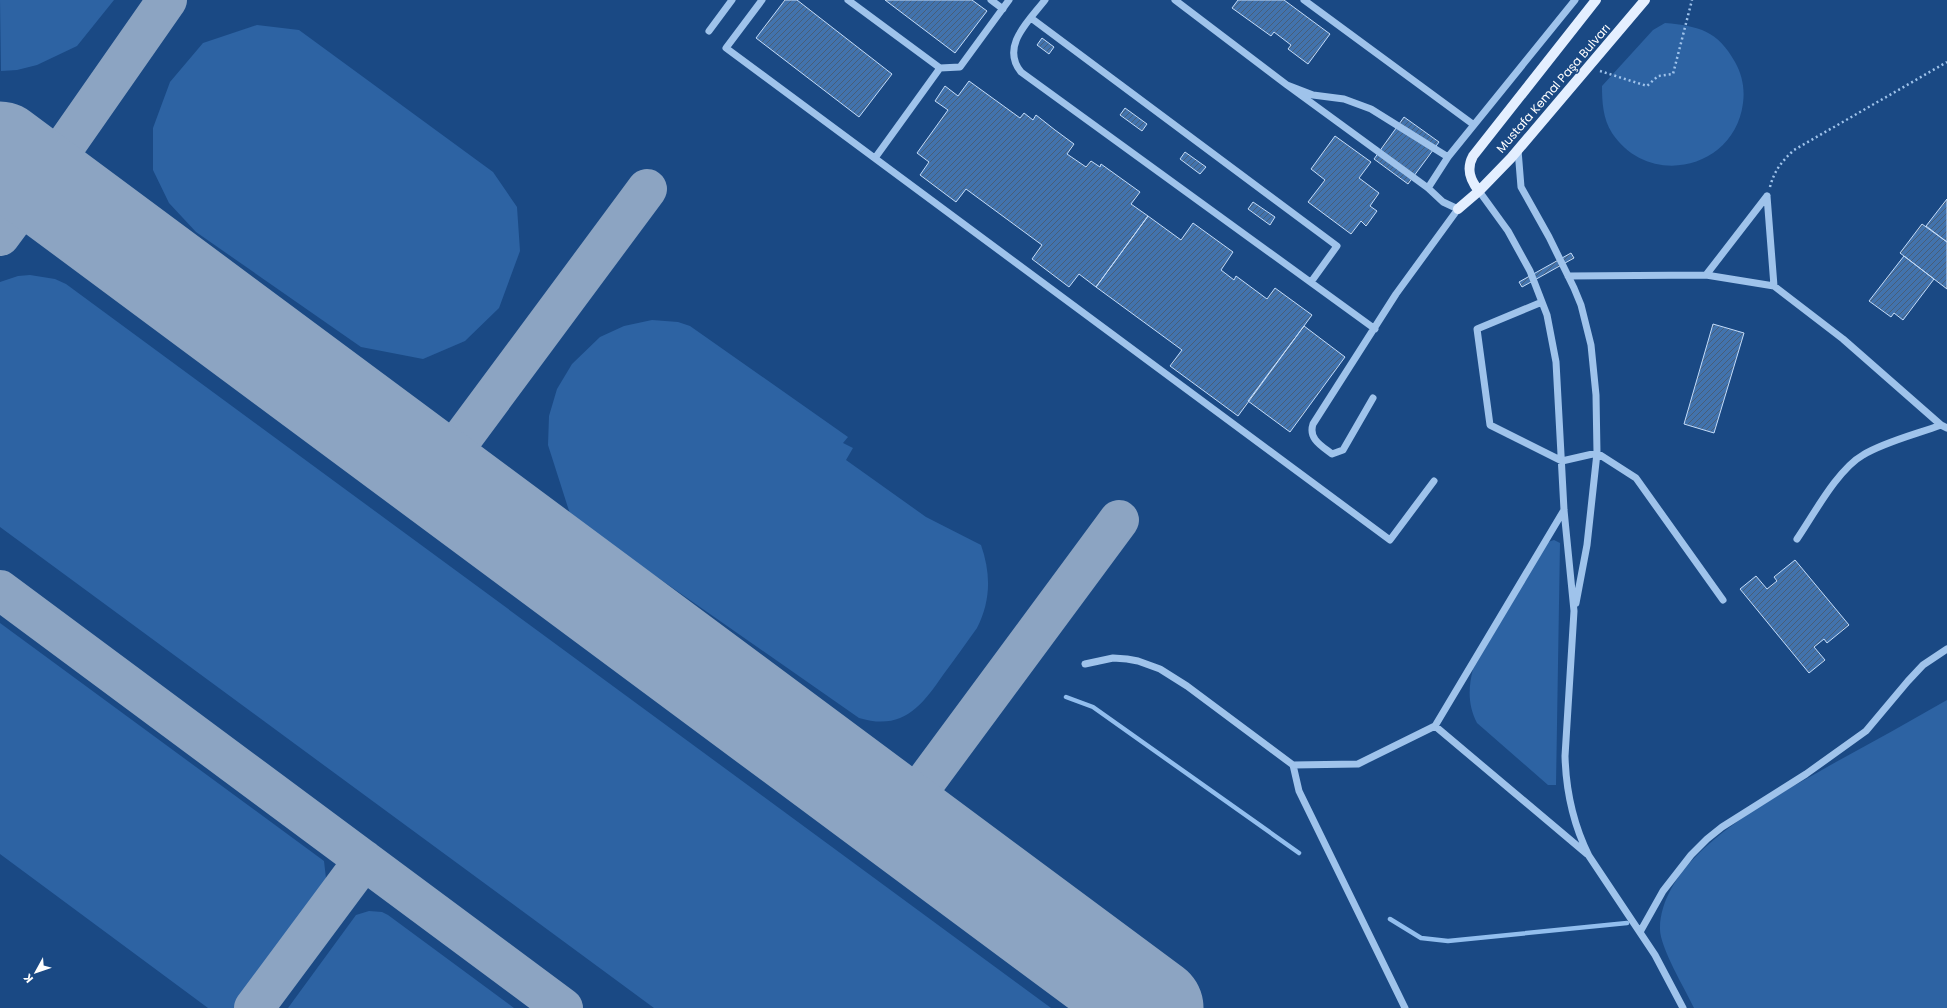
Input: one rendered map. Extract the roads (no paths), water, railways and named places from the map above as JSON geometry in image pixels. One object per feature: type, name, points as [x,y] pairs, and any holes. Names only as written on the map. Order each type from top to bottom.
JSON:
[{"type":"main road","name":"Mustafa Kemal Paşa Bulvarı","points":[[1479,191],[1469,172],[1473,156],[1596,0]]},
{"type":"main road","name":"Mustafa Kemal Paşa Bulvarı","points":[[1458,209],[1479,191],[1518,150],[1645,0]]},
{"type":"lane","points":[[709,31],[732,0]]},
{"type":"lane","points":[[762,0],[726,48],[1390,540],[1434,481]]},
{"type":"lane","points":[[848,0],[940,68],[960,66],[1009,0]]},
{"type":"lane","points":[[991,0],[1003,9]]},
{"type":"lane","points":[[1045,0],[1018,36],[1013,48],[1013,61],[1021,72],[1375,329]]},
{"type":"lane","points":[[1174,0],[1428,188],[1442,202],[1458,209],[1396,294],[1313,424],[1311,432],[1315,441],[1332,454],[1343,450],[1373,398]]},
{"type":"lane","points":[[1304,0],[1474,125]]},
{"type":"lane","points":[[1428,188],[1448,157],[1575,0]]},
{"type":"lane","points":[[1031,18],[1337,246],[1311,282]]},
{"type":"lane","points":[[875,158],[940,68]]},
{"type":"lane","points":[[1287,85],[1313,94],[1358,104],[1448,157]]},
{"type":"lane","points":[[1518,150],[1521,187],[1549,236],[1581,305],[1591,345],[1596,395],[1597,453],[1587,545],[1574,611],[1565,774],[1570,809],[1579,835],[1590,856],[1655,955],[1683,1008]]},
{"type":"lane","points":[[1479,191],[1520,251],[1542,302],[1552,338],[1556,362],[1564,510],[1574,611]]},
{"type":"lane","points":[[1706,275],[1767,196],[1774,286]]},
{"type":"lane","points":[[1568,276],[1706,275],[1774,286],[1843,339],[1944,426]]},
{"type":"lane","points":[[1542,302],[1476,329],[1490,425],[1562,461],[1597,453],[1636,478],[1723,600]]},
{"type":"lane","points":[[1797,539],[1841,475],[1855,461],[1874,449],[1944,426]]},
{"type":"lane","points":[[1085,664],[1106,659],[1127,659],[1138,661],[1160,669],[1198,693],[1293,765],[1358,764],[1435,726],[1564,510]]},
{"type":"lane","points":[[1640,932],[1663,891],[1687,861],[1707,840],[1727,823],[1806,774],[1866,730],[1908,680],[1923,666],[1947,649]]},
{"type":"lane","points":[[1435,726],[1590,856]]},
{"type":"lane","points":[[1293,765],[1299,791],[1405,1008]]},
{"type":"waterway","points":[[1066,697],[1093,707],[1299,853]]},
{"type":"waterway","points":[[1390,919],[1421,938],[1448,941],[1627,923]]}]
